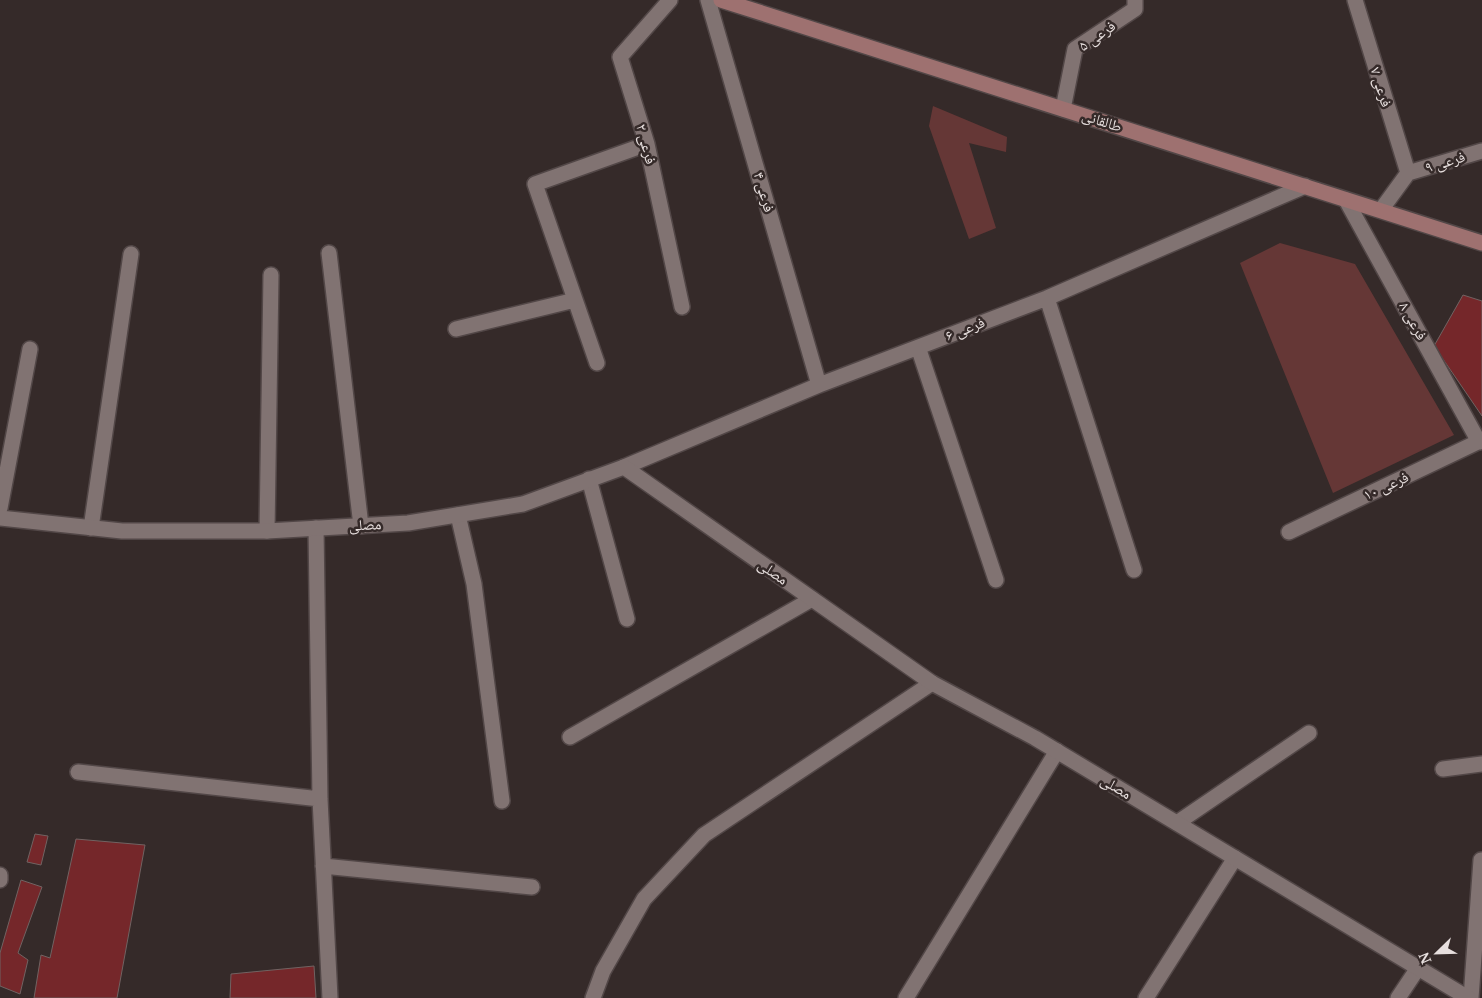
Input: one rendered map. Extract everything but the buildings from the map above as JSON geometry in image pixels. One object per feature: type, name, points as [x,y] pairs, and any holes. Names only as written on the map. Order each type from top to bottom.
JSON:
[{"type":"main road","name":"طالقانی","points":[[721,0],[1482,243]]},
{"type":"street","name":"فرعی ۲","points":[[670,0],[620,57],[648,144],[682,307]]},
{"type":"street","name":"فرعی ۴","points":[[708,0],[819,385]]},
{"type":"street","name":"فرعی ۵","points":[[1063,109],[1075,49],[1135,9],[1134,0]]},
{"type":"street","name":"فرعی ۷","points":[[1355,0],[1408,173]]},
{"type":"street","points":[[597,363],[535,184],[648,144]]},
{"type":"street","name":"فرعی ۹","points":[[1408,173],[1482,151]]},
{"type":"street","points":[[1381,210],[1408,173]]},
{"type":"street","name":"فرعی ۶","points":[[624,467],[819,385],[1047,298],[1305,186]]},
{"type":"street","name":"فرعی ۸","points":[[1346,200],[1480,441]]},
{"type":"street","points":[[328,253],[361,526]]},
{"type":"street","points":[[90,528],[131,254]]},
{"type":"street","points":[[267,531],[270,275]]},
{"type":"street","points":[[1047,298],[1134,570]]},
{"type":"street","points":[[456,328],[575,300]]},
{"type":"street","points":[[918,347],[996,580]]},
{"type":"street","points":[[0,508],[30,349]]},
{"type":"street","name":"فرعی ۱۰","points":[[1289,532],[1480,441]]},
{"type":"street","name":"مصلی","points":[[0,518],[122,531],[267,531],[408,523],[523,504],[624,467],[932,683],[1057,751],[1469,998]]},
{"type":"street","points":[[589,479],[627,619]]},
{"type":"street","points":[[458,515],[474,584],[502,801]]},
{"type":"street","points":[[316,528],[320,799],[330,998]]},
{"type":"street","points":[[570,737],[812,599]]},
{"type":"street","points":[[593,998],[603,971],[644,899],[704,834],[932,683]]},
{"type":"street","points":[[1177,823],[1309,733]]},
{"type":"street","points":[[906,998],[1057,751]]},
{"type":"street","points":[[1443,769],[1482,764]]},
{"type":"street","points":[[78,772],[320,799]]},
{"type":"street","points":[[1146,998],[1235,858]]},
{"type":"street","points":[[1469,998],[1481,860]]},
{"type":"street","points":[[323,866],[532,887]]},
{"type":"street","points":[[0,875],[0,880]]},
{"type":"street","points":[[1398,998],[1418,968]]},
{"type":"shaded area","points":[[933,106],[1007,137],[1006,152],[969,143],[996,228],[969,239],[929,126]]},
{"type":"shaded area","points":[[1280,243],[1355,264],[1454,435],[1333,493],[1240,263]]}]
